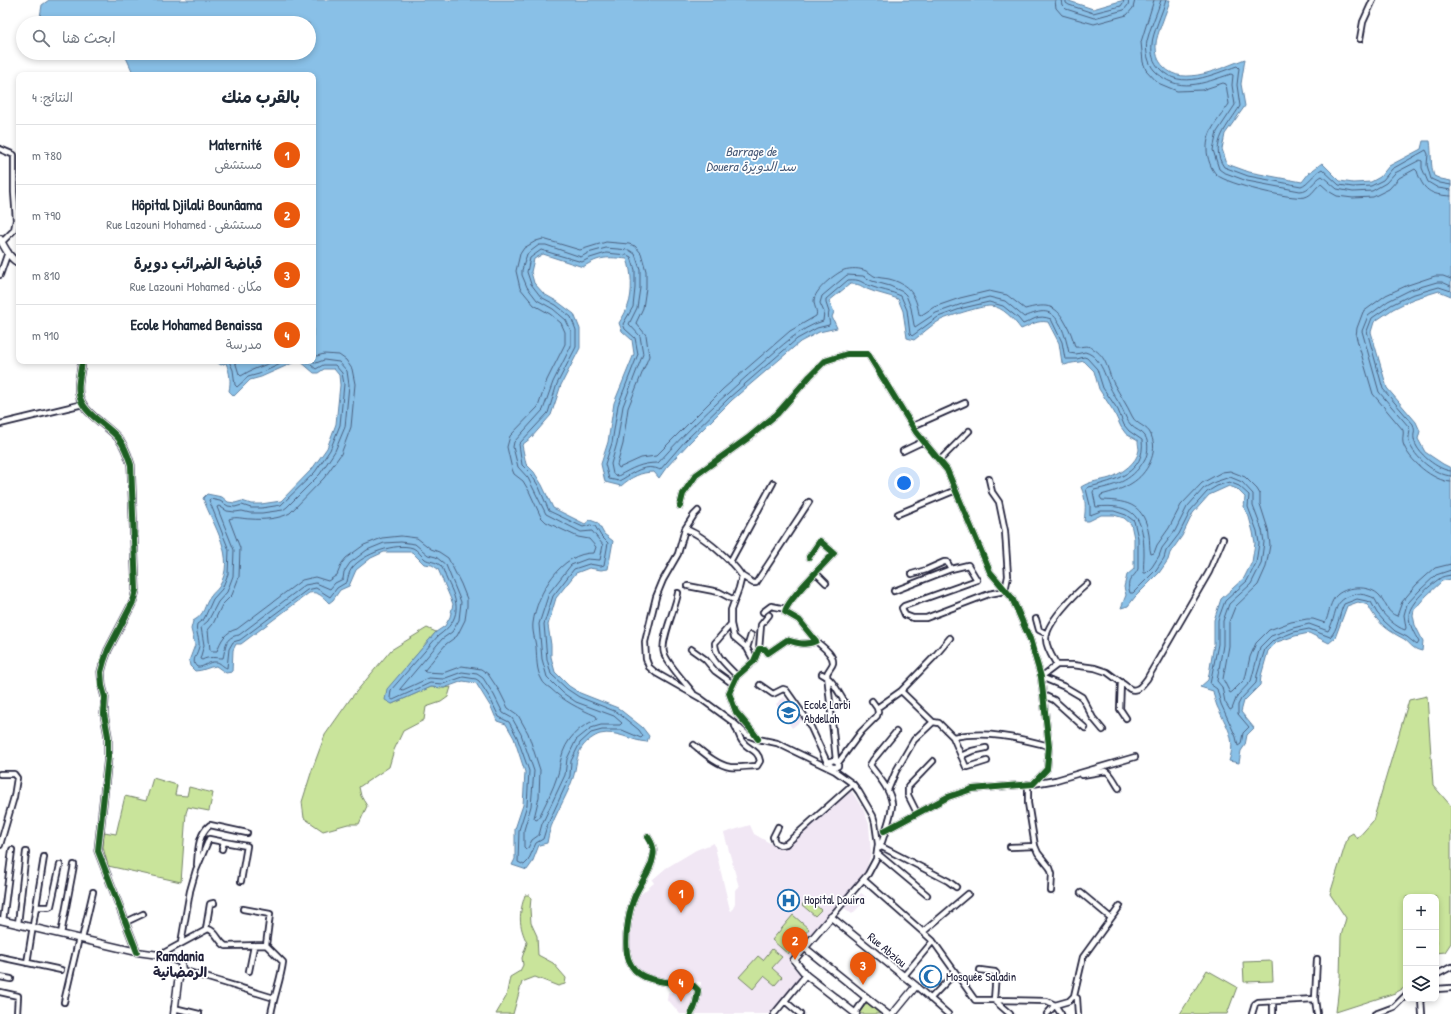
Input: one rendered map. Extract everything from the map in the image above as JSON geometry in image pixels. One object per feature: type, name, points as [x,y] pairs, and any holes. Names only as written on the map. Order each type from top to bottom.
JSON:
[{"type":"street","points":[[1360,39],[1363,22],[1373,0]]},
{"type":"street","points":[[0,149],[14,155],[16,220],[14,230],[1,240],[16,262]]},
{"type":"street","points":[[0,275],[8,252]]},
{"type":"street","points":[[680,506],[683,494],[696,475],[748,438],[777,414],[810,376],[826,361],[847,354],[868,354],[913,426],[947,470],[990,572],[1006,590],[1016,605],[1030,639],[1041,677],[1049,746],[1047,769],[1033,784]]},
{"type":"street","points":[[82,364],[79,388],[80,398],[85,408],[120,439],[131,464],[136,590],[133,602],[104,661],[101,672],[102,686],[105,697],[104,714],[108,736],[108,757],[98,851],[137,952]]},
{"type":"street","points":[[913,426],[965,403]]},
{"type":"street","points":[[0,424],[83,404]]},
{"type":"street","points":[[940,460],[969,431]]},
{"type":"street","points":[[904,451],[924,441]]},
{"type":"street","points":[[989,479],[992,492],[999,502],[1005,530],[1008,576],[1006,590]]},
{"type":"street","points":[[730,562],[773,483]]},
{"type":"street","points":[[898,514],[956,490]]},
{"type":"street","points":[[685,529],[692,531],[730,562],[742,576],[753,583],[756,583],[809,502]]},
{"type":"street","points":[[698,511],[685,529],[678,554],[663,580],[656,597],[644,650],[649,667],[656,673],[694,694],[734,723],[746,735],[777,743],[832,765]]},
{"type":"street","points":[[1041,677],[1056,666],[1073,665],[1095,668],[1107,672],[1130,689],[1138,689],[1147,679],[1209,572],[1223,539]]},
{"type":"street","points":[[786,609],[816,572],[834,553],[820,541],[809,557]]},
{"type":"street","points":[[912,574],[944,562],[947,562],[951,569]]},
{"type":"street","points":[[894,591],[951,569],[968,565],[977,580],[902,608],[905,614],[913,618],[926,618],[989,594],[1006,590]]},
{"type":"street","points":[[816,572],[826,583]]},
{"type":"street","points":[[742,576],[740,588],[731,610],[731,624],[734,637],[747,648],[754,661]]},
{"type":"street","points":[[1056,666],[1047,645],[1047,634],[1058,613],[1086,584]]},
{"type":"street","points":[[688,586],[719,592],[734,600]]},
{"type":"street","points":[[678,593],[667,630],[664,652],[668,661],[694,694]]},
{"type":"street","points":[[763,612],[771,606],[786,609]]},
{"type":"street","points":[[786,609],[785,612],[799,620],[832,658],[833,662],[828,672],[832,765]]},
{"type":"street","points":[[758,739],[736,712],[729,693],[737,676],[754,661],[759,649],[761,625],[770,615]]},
{"type":"street","points":[[1036,619],[1039,630],[1047,634]]},
{"type":"street","points":[[731,624],[716,643],[715,647],[717,655],[737,676]]},
{"type":"street","points":[[747,648],[751,636]]},
{"type":"street","points":[[875,708],[900,691],[934,657],[950,638]]},
{"type":"street","points":[[759,649],[765,649],[768,653],[787,640],[808,644],[816,641]]},
{"type":"street","points":[[691,649],[706,659],[715,671],[733,684]]},
{"type":"street","points":[[822,674],[832,683],[844,701]]},
{"type":"street","points":[[1041,677],[1065,687],[1082,697],[1093,718],[1103,730]]},
{"type":"street","points":[[1120,682],[1120,709],[1126,718]]},
{"type":"street","points":[[760,685],[773,694],[783,689],[786,690],[808,721],[832,765],[853,784],[862,797],[873,816],[875,823],[878,840],[877,857]]},
{"type":"street","points":[[900,691],[933,722],[939,723],[953,737],[964,765],[968,767],[986,761]]},
{"type":"street","points":[[1043,695],[1054,700],[1086,728]]},
{"type":"street","points":[[832,765],[877,716],[878,712],[872,701]]},
{"type":"street","points":[[888,790],[896,771],[914,740],[933,722]]},
{"type":"street","points":[[694,745],[706,755],[730,767],[757,766],[760,760],[759,756],[742,741],[734,723]]},
{"type":"street","points":[[866,997],[855,1013],[806,975],[794,960],[872,870],[892,803],[888,790],[870,765],[896,732]]},
{"type":"street","points":[[953,737],[971,734],[984,734],[1024,739],[1049,746]]},
{"type":"street","points":[[960,756],[972,751],[986,748]]},
{"type":"street","points":[[884,831],[948,797],[972,789],[1033,784],[1073,775],[1135,757]]},
{"type":"street","points":[[916,813],[908,795],[908,788],[934,761]]},
{"type":"street","points":[[1073,775],[1080,776],[1106,771],[1110,774],[1113,781],[1119,788]]},
{"type":"street","points":[[0,774],[14,774],[17,778],[14,797],[0,845]]},
{"type":"street","points":[[778,827],[773,838],[780,845],[786,844],[853,784]]},
{"type":"street","points":[[1028,784],[1028,803],[1035,846],[1038,853],[1050,868],[1052,874],[1051,891]]},
{"type":"street","points":[[196,870],[200,840],[204,829],[210,825],[247,833]]},
{"type":"street","points":[[648,837],[652,842],[654,856],[634,898],[631,908],[628,925],[627,952],[629,962],[642,976],[658,981],[694,986],[698,990],[698,997],[695,1008],[691,1014]]},
{"type":"street","points":[[181,943],[190,891],[196,870],[209,839],[247,846],[241,881]]},
{"type":"street","points":[[222,849],[224,842]]},
{"type":"street","points":[[880,846],[948,881],[956,887]]},
{"type":"street","points":[[1010,847],[1035,846]]},
{"type":"street","points":[[12,850],[2,920],[137,952],[160,956],[180,962],[182,970],[178,982],[174,1011],[199,1014]]},
{"type":"street","points":[[18,924],[26,852]]},
{"type":"street","points":[[27,963],[44,857]]},
{"type":"street","points":[[877,857],[927,895]]},
{"type":"street","points":[[36,907],[51,906],[60,865]]},
{"type":"street","points":[[61,934],[74,865]]},
{"type":"street","points":[[864,880],[933,941],[974,1000],[1040,1000],[1051,1002],[1061,1014]]},
{"type":"street","points":[[64,1002],[93,892]]},
{"type":"street","points":[[1081,893],[1111,918]]},
{"type":"street","points":[[923,932],[968,894]]},
{"type":"street","points":[[206,929],[210,904],[214,903]]},
{"type":"street","points":[[1047,1014],[1055,1005],[1069,1001],[1074,996],[1083,957],[1120,906]]},
{"type":"street","points":[[243,909],[270,914],[266,945]]},
{"type":"street","points":[[126,922],[143,914]]},
{"type":"street","name":"Rue Abziou","points":[[831,917],[948,1014]]},
{"type":"street","points":[[160,956],[206,929],[212,930],[224,945],[266,945],[283,962],[271,1014]]},
{"type":"street","points":[[903,977],[933,941]]},
{"type":"street","points":[[249,971],[254,946]]},
{"type":"street","points":[[805,948],[887,1014]]},
{"type":"street","points":[[0,957],[61,970]]},
{"type":"street","points":[[1317,959],[1315,999],[1317,1014]]},
{"type":"street","points":[[1439,973],[1451,967]]},
{"type":"street","points":[[182,970],[274,998]]},
{"type":"street","points":[[980,970],[996,973],[994,1000]]},
{"type":"street","points":[[930,999],[955,973]]},
{"type":"street","points":[[774,1014],[806,975]]},
{"type":"street","points":[[0,977],[11,979]]},
{"type":"street","points":[[893,1014],[916,986]]},
{"type":"street","points":[[1439,989],[1451,988]]},
{"type":"street","points":[[0,992],[18,996],[17,1014]]},
{"type":"street","points":[[1074,996],[1077,998],[1078,1014]]},
{"type":"street","points":[[1375,1014],[1394,1007],[1403,998]]},
{"type":"street","points":[[1252,1014],[1257,1003],[1315,999]]},
{"type":"street","points":[[994,1000],[1010,1014]]},
{"type":"street","points":[[785,1001],[800,1014]]},
{"type":"street","points":[[1273,1001],[1273,1014]]},
{"type":"street","points":[[1421,1002],[1422,1014]]},
{"type":"street","points":[[1394,1007],[1395,1014]]},
{"type":"shaded area","name":"Ecole Larbi Abdellah","points":[[784,697],[787,701],[788,700],[802,720],[792,728],[776,704]]},
{"type":"shaded area","name":"Hopital Douira","points":[[850,789],[863,809],[869,824],[871,854],[865,873],[789,963],[803,976],[771,1014],[694,1014],[699,999],[701,982],[655,979],[648,977],[637,970],[632,963],[628,947],[634,900],[654,883],[652,880],[666,868],[696,850],[714,843],[730,910],[732,911],[735,903],[735,890],[739,887],[724,833],[750,825],[754,834],[782,850]]},
{"type":"shaded area","points":[[861,893],[866,897],[862,902],[863,903],[852,914],[842,906],[846,901],[851,903]]},
{"type":"shaded area","points":[[672,989],[696,994],[692,1011],[689,1010],[688,1014],[680,1014],[670,1002],[667,1001],[668,992],[672,993]]},
{"type":"green space","points":[[427,628],[436,632],[407,666],[392,704],[431,687],[451,687],[448,697],[441,702],[426,707],[424,720],[403,731],[394,750],[389,767],[359,787],[361,796],[367,806],[359,824],[348,824],[323,831],[304,818],[302,802],[325,735],[351,698],[391,650]]},
{"type":"green space","points":[[1427,696],[1433,785],[1451,806],[1451,943],[1445,952],[1439,953],[1439,894],[1403,894],[1403,989],[1395,993],[1336,1012],[1340,977],[1341,936],[1346,918],[1330,894],[1348,836],[1353,833],[1357,839],[1373,821],[1409,700]]},
{"type":"green space","points":[[153,778],[177,785],[175,795],[187,796],[189,787],[213,793],[209,811],[188,807],[186,813],[181,882],[108,866],[103,847],[104,832],[116,834],[125,796],[146,801]]},
{"type":"green space","points":[[525,895],[529,895],[531,898],[531,923],[537,936],[538,955],[553,963],[566,978],[565,984],[558,986],[535,977],[522,982],[513,1014],[496,1014],[506,997],[510,977],[520,971],[523,965],[522,958],[527,943],[520,919]]},
{"type":"green space","points":[[808,898],[821,910],[815,916],[802,905]]},
{"type":"green space","points":[[793,915],[809,929],[788,954],[772,940]]},
{"type":"green space","points":[[772,949],[782,957],[772,968],[782,977],[775,985],[764,976],[753,989],[739,977],[758,956],[763,960]]},
{"type":"green space","points":[[1272,961],[1273,981],[1244,982],[1243,962]]},
{"type":"green space","points":[[1207,970],[1237,987],[1227,1014],[1180,1014]]},
{"type":"green space","points":[[867,1003],[880,1014],[858,1014]]},
{"type":"water","name":"Barrage de Douera سد الدويرة","points":[[49,0],[1066,0],[1093,9],[1124,0],[1170,0],[1156,44],[1157,57],[1164,67],[1172,73],[1182,76],[1192,76],[1215,71],[1245,59],[1241,84],[1245,106],[1225,134],[1222,149],[1227,164],[1249,172],[1302,182],[1309,173],[1322,163],[1340,181],[1353,183],[1371,182],[1380,177],[1389,166],[1421,149],[1423,141],[1430,141],[1434,176],[1451,181],[1451,296],[1439,291],[1413,299],[1393,309],[1374,322],[1371,332],[1387,388],[1416,422],[1420,431],[1418,439],[1425,452],[1451,468],[1451,579],[1442,581],[1414,610],[1413,615],[1415,625],[1423,641],[1422,651],[1414,648],[1404,639],[1383,625],[1375,617],[1368,605],[1358,602],[1347,606],[1335,638],[1329,643],[1309,633],[1277,642],[1268,651],[1260,685],[1244,701],[1241,712],[1254,728],[1247,735],[1245,745],[1241,751],[1239,763],[1229,761],[1232,746],[1227,726],[1217,706],[1213,691],[1200,687],[1208,680],[1214,644],[1214,620],[1221,599],[1244,578],[1252,562],[1255,543],[1249,517],[1244,507],[1245,497],[1237,489],[1229,486],[1209,495],[1193,513],[1182,536],[1170,553],[1168,560],[1159,573],[1128,606],[1121,608],[1126,595],[1124,587],[1127,575],[1134,569],[1134,538],[1131,524],[1124,518],[1114,515],[1101,515],[1089,521],[1084,521],[1085,504],[1081,487],[1091,482],[1110,478],[1128,467],[1138,455],[1138,441],[1126,434],[1121,427],[1114,412],[1099,389],[1094,371],[1084,361],[1065,365],[1062,363],[1059,343],[1048,322],[1037,322],[1021,329],[1008,314],[995,307],[990,306],[979,308],[943,319],[932,325],[914,340],[907,338],[903,311],[898,299],[856,284],[850,284],[829,301],[834,312],[832,317],[837,328],[819,332],[800,342],[732,400],[688,444],[659,478],[654,472],[649,472],[636,476],[621,486],[605,482],[601,464],[608,442],[614,403],[634,354],[632,340],[622,331],[619,323],[630,301],[631,282],[629,264],[627,259],[604,258],[583,267],[543,254],[534,259],[531,272],[534,283],[544,294],[574,314],[580,329],[580,348],[561,385],[551,415],[531,438],[522,445],[526,464],[534,472],[542,485],[553,508],[585,524],[590,520],[598,523],[604,534],[613,541],[608,569],[601,570],[589,568],[576,573],[556,598],[548,625],[551,657],[555,672],[569,686],[580,693],[618,708],[642,727],[649,736],[647,742],[612,733],[606,733],[593,737],[586,742],[580,750],[573,778],[551,826],[547,843],[539,845],[532,863],[527,870],[512,865],[515,859],[515,829],[523,805],[525,772],[514,738],[506,724],[497,721],[492,709],[476,683],[463,681],[444,688],[431,687],[392,704],[385,700],[387,689],[436,632],[445,626],[450,617],[453,604],[438,569],[432,565],[424,564],[412,552],[384,552],[371,558],[356,570],[349,586],[340,590],[329,603],[318,594],[309,593],[241,644],[236,644],[233,650],[232,672],[226,673],[216,666],[195,671],[190,666],[189,661],[195,645],[191,629],[193,621],[200,616],[208,600],[219,587],[224,576],[226,564],[222,542],[203,498],[207,494],[222,497],[228,502],[235,503],[242,501],[251,504],[281,501],[312,469],[327,448],[336,424],[340,385],[339,375],[334,369],[324,369],[318,373],[314,373],[304,364],[316,364],[316,72],[133,72],[127,60],[316,60],[316,16],[40,16],[42,5]]},
{"type":"water","points":[[226,364],[290,364],[261,377],[250,380],[234,396],[229,391],[230,377]]},
{"type":"cycle path","points":[[680,506],[683,494],[696,475],[748,438],[777,414],[825,361],[847,354],[868,354],[916,432],[947,470],[990,572],[1012,598],[1030,639],[1041,677],[1049,746],[1047,769],[1033,784],[972,789],[948,797],[884,831]]},
{"type":"cycle path","points":[[82,364],[78,389],[80,398],[87,410],[119,439],[125,448],[131,465],[136,590],[133,602],[108,650],[101,672],[102,686],[105,697],[104,714],[108,736],[108,757],[98,851],[137,952]]},
{"type":"cycle path","points":[[758,739],[736,712],[729,693],[737,676],[754,661],[759,649],[765,649],[768,653],[787,640],[805,644],[816,641],[799,620],[785,612],[799,591],[834,553],[820,541],[809,557]]},
{"type":"cycle path","points":[[648,837],[653,847],[654,854],[650,868],[636,893],[632,905],[626,939],[627,955],[633,968],[643,976],[661,981],[694,986],[698,990],[697,1000],[691,1014]]},
{"type":"place","name":"Ecole Larbi Abdellah","points":[[789,712]]},
{"type":"place","name":"Hopital Douira","points":[[789,900]]},
{"type":"place","name":"Maternité","points":[[681,913]]},
{"type":"place","name":"Hôpital Djilali Bounâama","points":[[795,960]]},
{"type":"place","name":"Mosquée Saladin","points":[[930,977]]},
{"type":"place","name":"قباضة الضرائب دويرة","points":[[863,985]]},
{"type":"place","name":"Ecole Mohamed Benaissa","points":[[681,1002]]},
{"type":"district","name":"Ramdania الرمضانية","points":[[180,964]]}]
